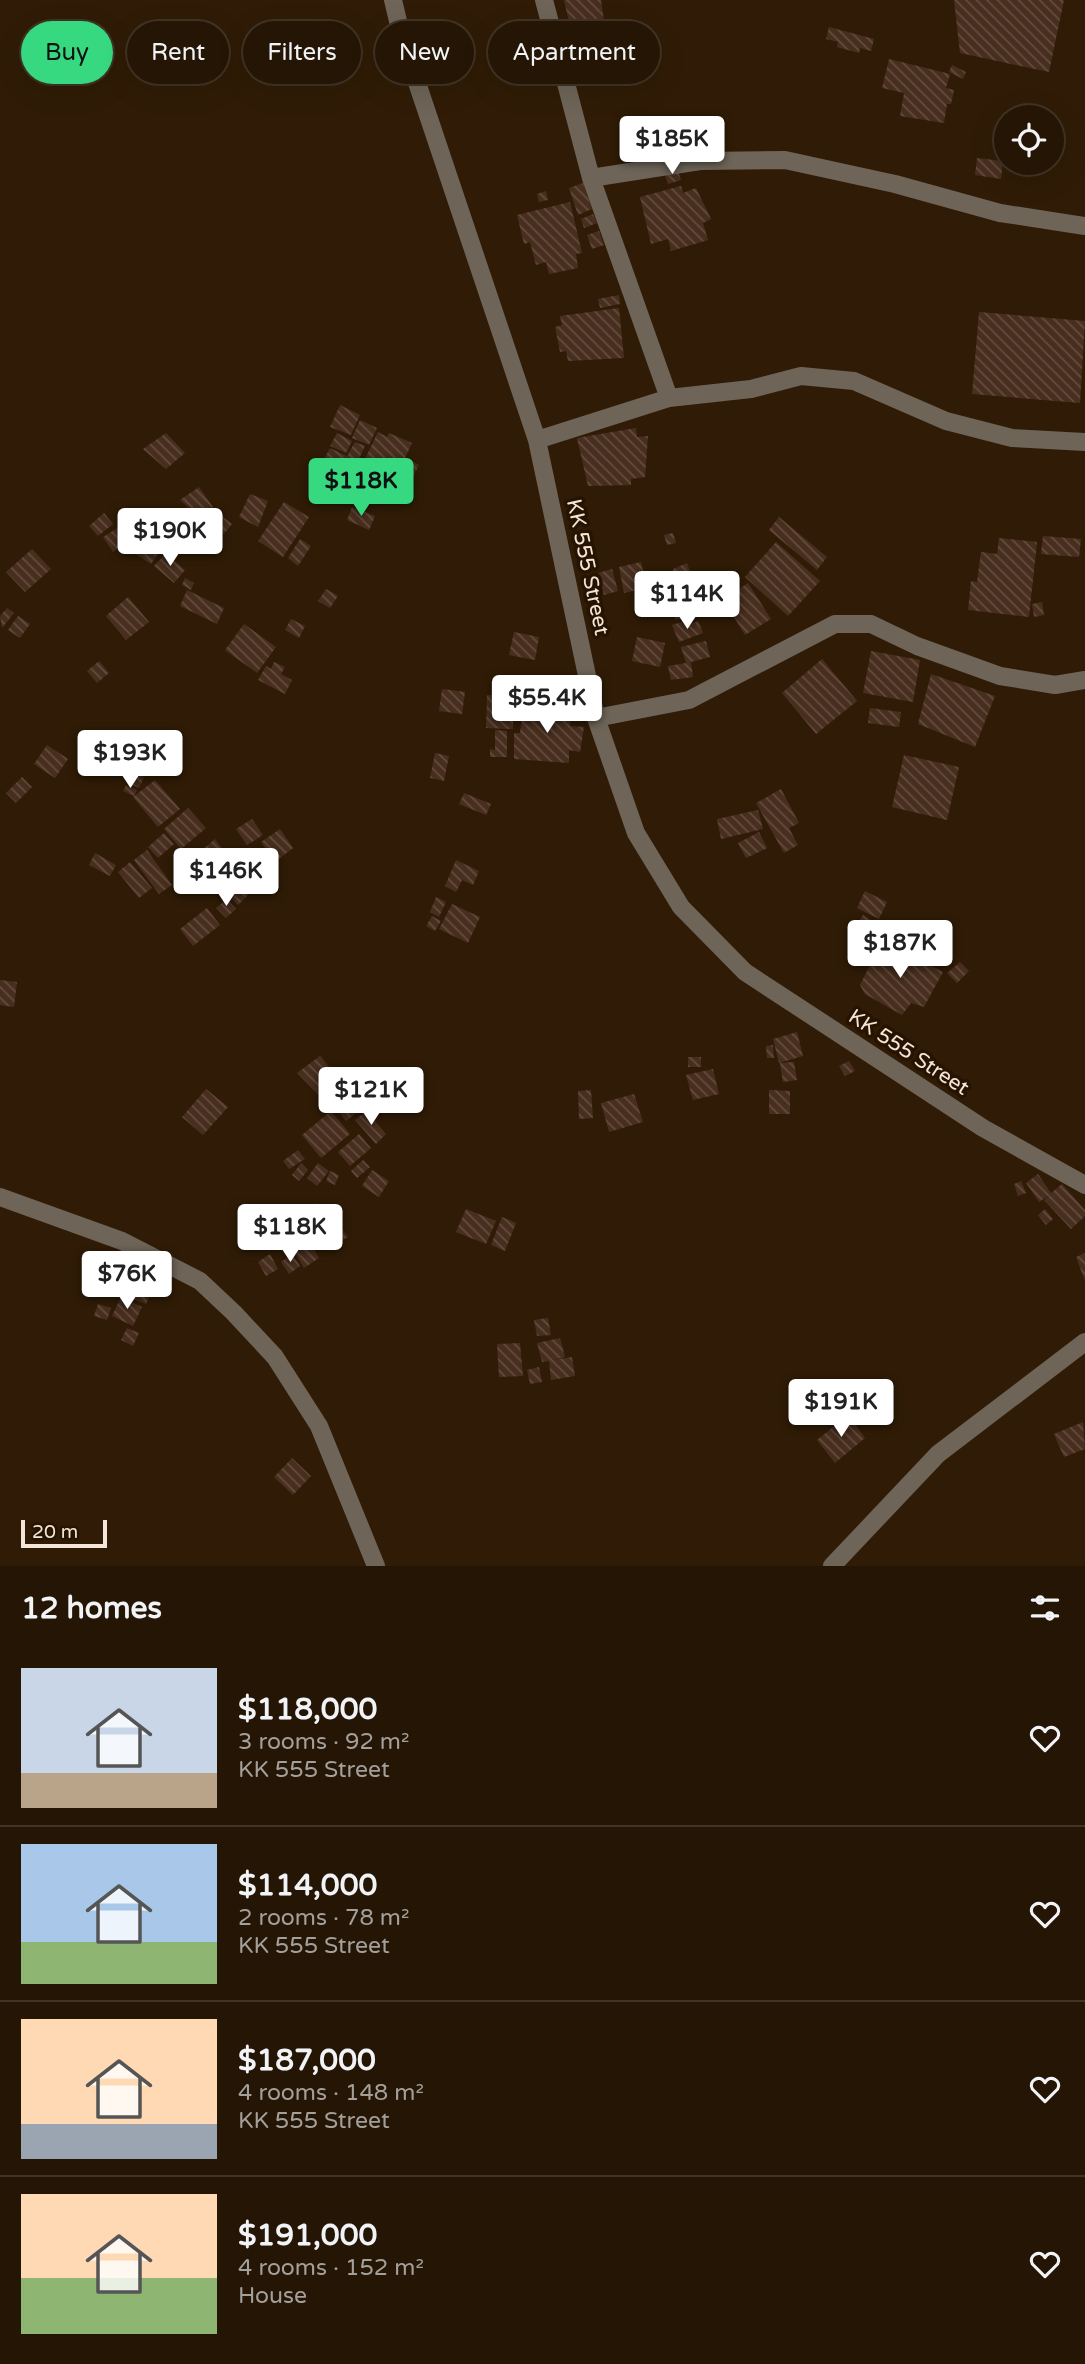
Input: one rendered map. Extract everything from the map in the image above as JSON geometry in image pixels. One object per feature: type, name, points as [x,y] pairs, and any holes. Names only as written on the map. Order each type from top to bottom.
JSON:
[{"type":"street","name":"KK 555 Street","points":[[393,0],[402,38],[537,440],[596,718],[636,834],[681,907],[745,972],[983,1128],[1085,1185]]},
{"type":"street","points":[[544,0],[591,178],[669,398]]},
{"type":"street","points":[[591,178],[700,161],[785,160],[895,184],[1000,213],[1085,226]]},
{"type":"street","points":[[537,440],[669,398],[751,389],[802,376],[854,381],[946,421],[1012,438],[1085,442]]},
{"type":"street","points":[[596,718],[689,700],[835,624],[871,624],[917,646],[1000,676],[1055,685],[1085,680]]},
{"type":"street","points":[[0,1196],[122,1241],[200,1282],[234,1313],[275,1357],[319,1426],[376,1566]]},
{"type":"street","points":[[832,1566],[938,1454],[1085,1342]]},
{"type":"building","points":[[564,0],[601,0],[604,21],[569,21]]},
{"type":"building","points":[[954,0],[1064,0],[1049,72],[960,53]]},
{"type":"building","points":[[829,27],[874,39],[871,51],[860,48],[859,53],[837,47],[838,42],[826,39]]},
{"type":"building","points":[[889,59],[950,74],[946,88],[954,90],[951,104],[947,104],[944,123],[900,116],[904,93],[882,88]]},
{"type":"building","points":[[952,65],[966,72],[963,79],[949,72]]},
{"type":"building","points":[[977,158],[994,160],[994,175],[1001,175],[1001,179],[975,175]]},
{"type":"building","points":[[677,168],[681,180],[668,184],[664,172]]},
{"type":"building","points":[[583,183],[592,209],[578,215],[569,188]]},
{"type":"building","points":[[681,186],[683,193],[696,188],[711,219],[703,223],[708,240],[671,251],[668,239],[651,244],[640,197]]},
{"type":"building","points":[[546,191],[548,200],[539,202],[537,194]]},
{"type":"building","points":[[570,202],[582,253],[576,254],[578,268],[549,274],[546,262],[536,265],[530,242],[524,244],[517,215]]},
{"type":"building","points":[[593,214],[597,223],[584,228],[581,219]]},
{"type":"building","points":[[599,231],[604,245],[592,249],[587,235]]},
{"type":"building","points":[[619,295],[620,304],[600,308],[598,299]]},
{"type":"building","points":[[619,308],[624,358],[568,361],[566,351],[560,352],[555,327],[562,325],[560,316]]},
{"type":"building","points":[[979,312],[1085,321],[1080,403],[972,394]]},
{"type":"building","points":[[340,405],[360,415],[351,435],[330,427]]},
{"type":"building","points":[[360,420],[377,428],[369,445],[352,438]]},
{"type":"building","points":[[636,428],[637,437],[648,436],[645,477],[631,479],[631,485],[588,486],[577,438]]},
{"type":"building","points":[[378,432],[387,437],[389,433],[412,443],[391,488],[368,477],[373,468],[363,463]]},
{"type":"building","points":[[166,433],[185,453],[166,469],[143,449]]},
{"type":"building","points":[[337,433],[352,441],[346,453],[330,446]]},
{"type":"building","points":[[355,442],[365,446],[352,474],[324,459],[330,448],[347,456]]},
{"type":"building","points":[[406,458],[419,465],[411,481],[398,474]]},
{"type":"building","points":[[199,487],[213,507],[201,518],[180,500]]},
{"type":"building","points":[[250,494],[268,501],[258,527],[239,517]]},
{"type":"building","points":[[284,502],[309,517],[283,557],[258,541]]},
{"type":"building","points":[[187,507],[209,527],[200,536],[178,517]]},
{"type":"building","points":[[352,507],[375,516],[369,530],[347,520]]},
{"type":"building","points":[[213,509],[232,524],[224,534],[205,518]]},
{"type":"building","points":[[104,513],[113,524],[98,536],[89,526]]},
{"type":"building","points":[[779,517],[827,557],[817,570],[769,530]]},
{"type":"building","points":[[119,527],[129,541],[113,552],[103,537]]},
{"type":"building","points":[[673,533],[676,543],[667,545],[664,535]]},
{"type":"building","points":[[1043,536],[1081,539],[1079,557],[1041,554]]},
{"type":"building","points":[[999,538],[1037,542],[1029,617],[968,610],[971,581],[977,582],[981,552],[997,554]]},
{"type":"building","points":[[143,539],[160,551],[151,564],[134,553]]},
{"type":"building","points":[[300,539],[311,546],[298,566],[288,558]]},
{"type":"building","points":[[776,542],[820,581],[788,616],[745,577]]},
{"type":"building","points":[[32,549],[51,569],[25,592],[6,572]]},
{"type":"building","points":[[166,553],[185,570],[174,583],[154,566]]},
{"type":"building","points":[[641,562],[647,588],[624,593],[619,567]]},
{"type":"building","points":[[687,563],[693,580],[672,585],[673,569]]},
{"type":"building","points":[[612,569],[618,591],[604,595],[598,573]]},
{"type":"building","points":[[185,578],[194,583],[191,590],[182,585]]},
{"type":"building","points":[[748,583],[771,619],[745,635],[723,599]]},
{"type":"building","points":[[683,586],[689,618],[675,620],[669,588]]},
{"type":"building","points":[[326,589],[338,596],[330,608],[318,601]]},
{"type":"building","points":[[187,590],[224,608],[217,624],[180,606]]},
{"type":"building","points":[[128,597],[149,622],[126,640],[106,616]]},
{"type":"building","points":[[1042,602],[1044,615],[1034,617],[1032,604]]},
{"type":"building","points":[[7,608],[14,613],[2,628],[0,616]]},
{"type":"building","points":[[18,616],[30,624],[20,638],[8,630]]},
{"type":"building","points":[[291,619],[305,626],[299,638],[285,630]]},
{"type":"building","points":[[684,621],[686,626],[698,621],[703,633],[679,642],[672,625]]},
{"type":"building","points":[[244,624],[276,647],[257,673],[225,650]]},
{"type":"building","points":[[514,632],[539,637],[535,660],[509,655]]},
{"type":"building","points":[[637,637],[665,643],[660,667],[632,661]]},
{"type":"building","points":[[706,641],[710,657],[691,662],[693,677],[671,680],[668,666],[686,663],[681,647]]},
{"type":"building","points":[[871,651],[920,660],[913,702],[863,693]]},
{"type":"building","points":[[822,659],[857,701],[816,734],[782,693]]},
{"type":"building","points":[[99,661],[109,673],[97,683],[87,671]]},
{"type":"building","points":[[274,662],[285,667],[281,674],[292,680],[285,694],[258,680],[266,666],[271,669]]},
{"type":"building","points":[[931,674],[995,696],[975,747],[918,724]]},
{"type":"building","points":[[442,689],[465,692],[462,714],[439,711]]},
{"type":"building","points":[[487,695],[514,696],[513,729],[486,728]]},
{"type":"building","points":[[524,702],[571,711],[570,726],[584,727],[580,752],[569,750],[569,763],[514,759],[514,733],[520,733]]},
{"type":"building","points":[[870,708],[901,712],[899,727],[868,723]]},
{"type":"building","points":[[495,730],[507,731],[507,757],[490,757],[490,749],[495,750]]},
{"type":"building","points":[[47,745],[68,759],[55,778],[34,764]]},
{"type":"building","points":[[435,753],[449,756],[444,781],[430,778]]},
{"type":"building","points":[[904,755],[959,767],[947,820],[892,807]]},
{"type":"building","points":[[132,772],[144,777],[139,788],[127,783]]},
{"type":"building","points":[[22,777],[32,787],[16,803],[6,793]]},
{"type":"building","points":[[155,780],[180,809],[158,827],[133,797]]},
{"type":"building","points":[[126,785],[137,790],[134,796],[123,791]]},
{"type":"building","points":[[781,789],[799,823],[789,828],[798,845],[784,853],[756,803]]},
{"type":"building","points":[[464,793],[491,804],[486,815],[459,804]]},
{"type":"building","points":[[188,808],[206,828],[181,849],[164,829]]},
{"type":"building","points":[[758,810],[763,829],[721,839],[717,819]]},
{"type":"building","points":[[252,819],[263,835],[247,845],[236,829]]},
{"type":"building","points":[[280,829],[293,848],[275,862],[261,842]]},
{"type":"building","points":[[759,832],[767,848],[746,858],[738,843]]},
{"type":"building","points":[[164,833],[174,844],[158,858],[148,847]]},
{"type":"building","points":[[215,839],[224,851],[200,871],[190,860]]},
{"type":"building","points":[[147,850],[172,885],[159,894],[134,860]]},
{"type":"building","points":[[95,853],[116,865],[110,876],[89,865]]},
{"type":"building","points":[[456,860],[479,871],[473,885],[462,880],[456,892],[445,886]]},
{"type":"building","points":[[130,862],[152,888],[139,898],[118,872]]},
{"type":"building","points":[[236,868],[255,888],[238,905],[219,885]]},
{"type":"building","points":[[865,891],[887,902],[879,919],[857,908]]},
{"type":"building","points":[[436,897],[446,902],[439,917],[430,912]]},
{"type":"building","points":[[227,899],[236,909],[226,918],[216,908]]},
{"type":"building","points":[[452,904],[480,917],[468,943],[439,929]]},
{"type":"building","points":[[207,908],[220,925],[193,946],[180,929]]},
{"type":"building","points":[[863,915],[892,935],[881,951],[852,932]]},
{"type":"building","points":[[432,916],[441,921],[435,931],[426,926]]},
{"type":"building","points":[[891,945],[943,972],[924,1007],[911,1003],[902,1015],[865,994],[860,985],[869,967]]},
{"type":"building","points":[[960,962],[969,971],[957,983],[947,973]]},
{"type":"building","points":[[0,980],[17,982],[14,1007],[0,1005]]},
{"type":"building","points":[[797,1032],[803,1056],[779,1063],[773,1039]]},
{"type":"building","points":[[773,1045],[774,1058],[767,1058],[766,1046]]},
{"type":"building","points":[[320,1056],[347,1088],[327,1103],[297,1073]]},
{"type":"building","points":[[688,1057],[701,1057],[701,1067],[688,1067]]},
{"type":"building","points":[[849,1061],[855,1071],[845,1076],[839,1066]]},
{"type":"building","points":[[794,1062],[797,1080],[783,1082],[780,1063]]},
{"type":"building","points":[[713,1069],[719,1094],[693,1100],[686,1075]]},
{"type":"building","points":[[206,1089],[228,1107],[203,1135],[182,1117]]},
{"type":"building","points":[[591,1090],[593,1118],[579,1119],[578,1091]]},
{"type":"building","points":[[769,1090],[790,1091],[790,1114],[769,1114]]},
{"type":"building","points":[[634,1094],[643,1122],[609,1132],[601,1103]]},
{"type":"building","points":[[348,1095],[360,1110],[346,1121],[334,1106]]},
{"type":"building","points":[[331,1111],[350,1134],[321,1158],[302,1135]]},
{"type":"building","points":[[366,1111],[386,1134],[376,1144],[355,1120]]},
{"type":"building","points":[[359,1134],[371,1148],[350,1166],[338,1152]]},
{"type":"building","points":[[298,1150],[305,1159],[289,1169],[283,1161]]},
{"type":"building","points":[[363,1160],[370,1167],[357,1178],[351,1171]]},
{"type":"building","points":[[301,1163],[308,1170],[299,1181],[292,1175]]},
{"type":"building","points":[[318,1163],[329,1171],[317,1186],[307,1178]]},
{"type":"building","points":[[372,1170],[389,1181],[379,1197],[362,1186]]},
{"type":"building","points":[[330,1171],[339,1175],[335,1185],[326,1181]]},
{"type":"building","points":[[1038,1174],[1051,1193],[1062,1184],[1085,1210],[1085,1216],[1071,1229],[1044,1200],[1050,1195],[1039,1202],[1026,1183]]},
{"type":"building","points":[[1021,1181],[1026,1193],[1018,1196],[1014,1184]]},
{"type":"building","points":[[317,1203],[332,1224],[303,1243],[288,1223]]},
{"type":"building","points":[[466,1209],[496,1221],[486,1244],[456,1232]]},
{"type":"building","points":[[1045,1209],[1053,1219],[1046,1225],[1038,1215]]},
{"type":"building","points":[[502,1217],[516,1223],[505,1251],[491,1245]]},
{"type":"building","points":[[342,1229],[348,1237],[334,1246],[329,1238]]},
{"type":"building","points":[[310,1243],[319,1258],[304,1268],[295,1253]]},
{"type":"building","points":[[1085,1253],[1085,1281],[1076,1257]]},
{"type":"building","points":[[270,1254],[278,1269],[266,1276],[258,1262]]},
{"type":"building","points":[[292,1254],[300,1266],[289,1274],[281,1262]]},
{"type":"building","points":[[138,1263],[160,1272],[146,1304],[123,1295],[128,1287],[115,1282],[121,1269],[133,1273]]},
{"type":"building","points":[[105,1267],[117,1274],[109,1292],[107,1283]]},
{"type":"building","points":[[121,1297],[142,1307],[133,1326],[112,1316]]},
{"type":"building","points":[[98,1304],[111,1308],[107,1320],[94,1316]]},
{"type":"building","points":[[548,1318],[551,1335],[537,1336],[534,1320]]},
{"type":"building","points":[[127,1328],[139,1333],[133,1346],[121,1340]]},
{"type":"building","points":[[560,1338],[565,1357],[552,1360],[572,1357],[575,1376],[551,1380],[549,1361],[542,1362],[537,1343]]},
{"type":"building","points":[[520,1343],[523,1376],[499,1377],[497,1344]]},
{"type":"building","points":[[539,1367],[542,1382],[530,1384],[527,1370]]},
{"type":"building","points":[[848,1415],[865,1438],[835,1463],[817,1440]]},
{"type":"building","points":[[1083,1422],[1085,1449],[1064,1457],[1054,1434]]},
{"type":"building","points":[[292,1458],[311,1476],[293,1495],[274,1477]]}]
